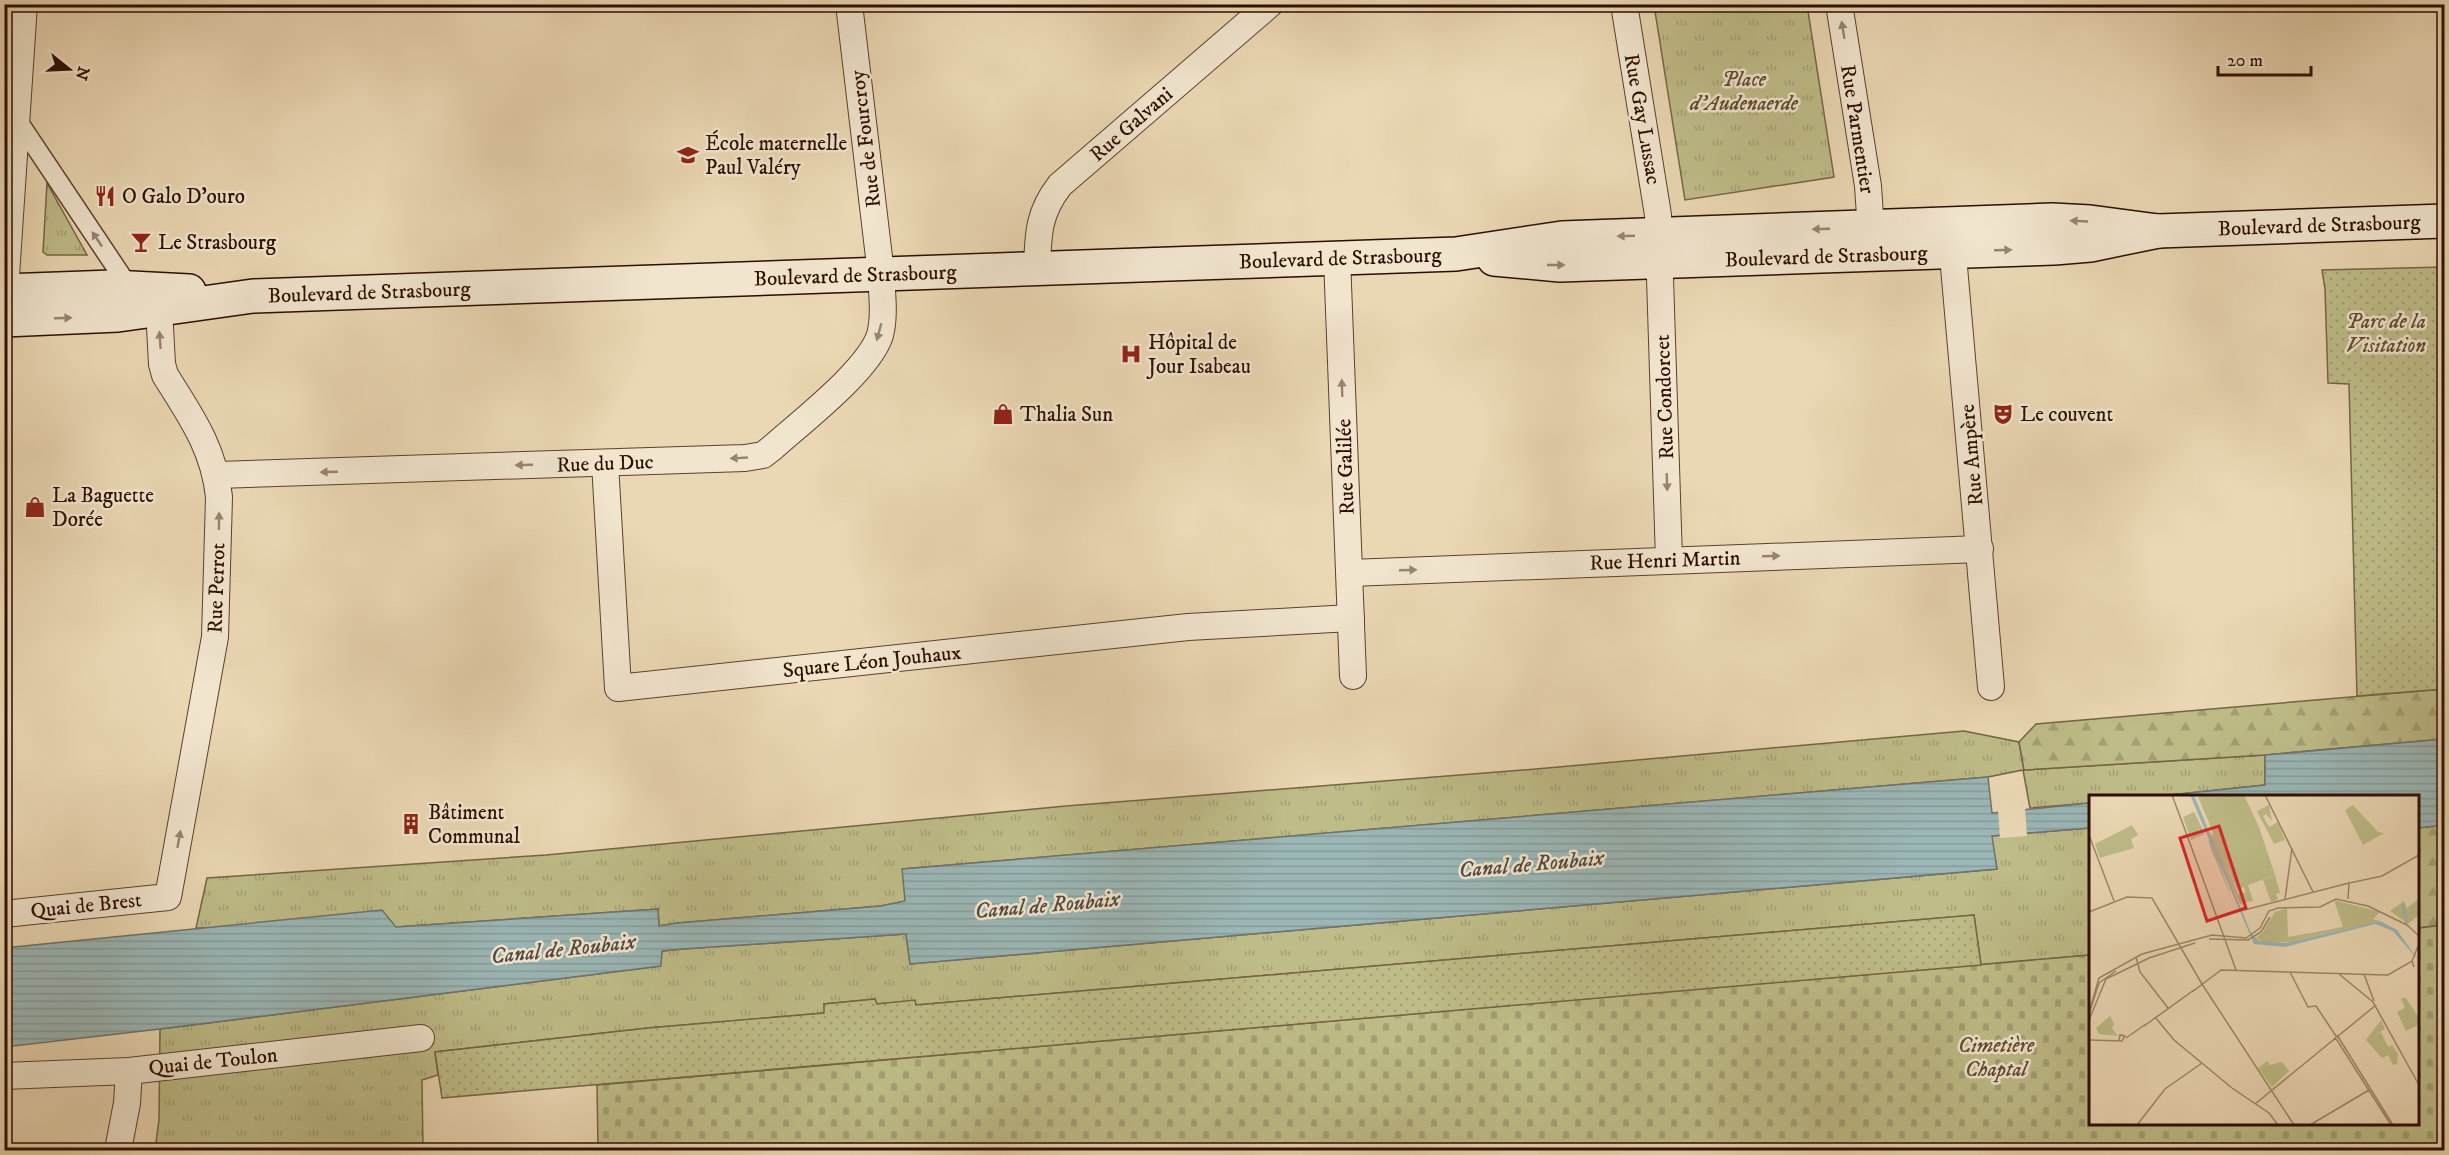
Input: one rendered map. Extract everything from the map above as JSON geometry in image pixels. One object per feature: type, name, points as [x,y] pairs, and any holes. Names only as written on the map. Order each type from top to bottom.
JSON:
[{"type":"main road","name":"Boulevard de Strasbourg","points":[[4,291],[253,296],[1456,254],[1549,239],[1660,248],[1952,238],[2064,220],[2158,231],[2445,221]]},
{"type":"main road","name":"Boulevard de Strasbourg","points":[[4,320],[117,315],[148,295]]},
{"type":"street","points":[[4,291],[24,4]]},
{"type":"street","name":"Rue de Fourcroy","points":[[849,4],[881,274]]},
{"type":"street","name":"Rue Galvani","points":[[1037,269],[1038,228],[1051,197],[1060,185],[1243,16],[1270,4]]},
{"type":"street","name":"Rue Gay Lussac","points":[[1624,4],[1656,194],[1660,248]]},
{"type":"street","name":"Rue Parmentier","points":[[1839,4],[1868,186],[1872,241]]},
{"type":"street","points":[[16,118],[148,295]]},
{"type":"street","name":"Rue Ampère","points":[[1952,238],[1991,687]]},
{"type":"street","name":"Rue Condorcet","points":[[1660,248],[1669,560]]},
{"type":"street","name":"Rue Galilée","points":[[1337,258],[1353,676]]},
{"type":"street","name":"Rue du Duc","points":[[217,475],[745,458],[763,454],[867,359],[880,334],[883,317],[881,274]]},
{"type":"street","name":"Rue Perrot","points":[[148,295],[165,375],[206,444],[217,475],[219,496],[215,637],[168,897]]},
{"type":"street","name":"Square Léon Jouhaux","points":[[605,463],[618,688],[1188,627],[1351,618]]},
{"type":"street","name":"Rue Henri Martin","points":[[1350,573],[1980,549]]},
{"type":"street","name":"Quai de Brest","points":[[4,914],[168,897]]},
{"type":"street","name":"Quai de Toulon","points":[[4,1076],[129,1071],[421,1038]]},
{"type":"street","points":[[118,1150],[127,1103],[129,1071]]},
{"type":"green space","name":"Place d'Audenaerde","points":[[1654,5],[1807,5],[1834,177],[1685,200]]},
{"type":"green space","points":[[47,183],[87,255],[47,255],[43,252]]},
{"type":"green space","name":"Parc de la Visitation","points":[[2444,267],[2444,689],[2357,696],[2349,384],[2328,383],[2325,289],[2322,270]]},
{"type":"green space","points":[[2444,689],[2444,739],[2265,755],[2024,770],[2019,742],[2036,724]]},
{"type":"green space","points":[[1964,731],[2019,742],[2024,770],[2265,755],[2265,785],[2170,795],[2089,795],[2089,803],[2030,808],[2023,770],[1988,777],[903,869],[906,901],[881,906],[659,926],[658,909],[396,927],[196,928],[207,878],[546,855],[1066,806],[1536,769]]},
{"type":"green space","points":[[2444,825],[2444,925],[2419,928],[2419,828]]},
{"type":"green space","points":[[2089,828],[2089,955],[1981,965],[1974,915],[916,1005],[915,1001],[876,1004],[875,999],[824,1004],[825,1013],[648,1028],[435,1052],[438,1075],[422,1080],[423,1150],[155,1150],[159,1120],[160,1029],[660,966],[662,951],[683,949],[906,934],[910,964],[1997,869],[1991,836]]},
{"type":"green space","points":[[1974,915],[1981,965],[442,1098],[435,1052],[648,1028],[824,1013],[824,1004],[875,999],[877,1004],[915,1000],[916,1005]]},
{"type":"green space","name":"Cimetière Chaptal","points":[[2444,925],[2444,1150],[598,1150],[597,1085],[2089,955],[2089,1125],[2419,1125],[2419,928]]},
{"type":"water","points":[[2444,739],[2444,825],[2419,828],[2419,795],[2170,795],[2265,785],[2265,755]]},
{"type":"water","name":"Canal de Roubaix","points":[[1988,777],[1992,813],[2089,803],[2089,828],[1992,836],[1997,869],[910,964],[906,934],[683,949],[662,951],[661,966],[5,1047],[4,948],[382,910],[396,927],[658,909],[659,926],[881,906],[905,901],[902,869]]},
{"type":"pier","points":[[2025,806],[2027,836],[2000,838],[1998,809]]},
{"type":"place","name":"École maternelle Paul Valéry","points":[[688,155]]},
{"type":"place","name":"O Galo D'ouro","points":[[105,196]]},
{"type":"place","name":"Le Strasbourg","points":[[141,242]]},
{"type":"place","name":"Hôpital de Jour Isabeau","points":[[1131,354]]},
{"type":"place","name":"Thalia Sun","points":[[1003,414]]},
{"type":"place","name":"Le couvent","points":[[2003,414]]},
{"type":"place","name":"La Baguette Dorée","points":[[35,507]]},
{"type":"place","name":"Bâtiment Communal","points":[[411,824]]}]
